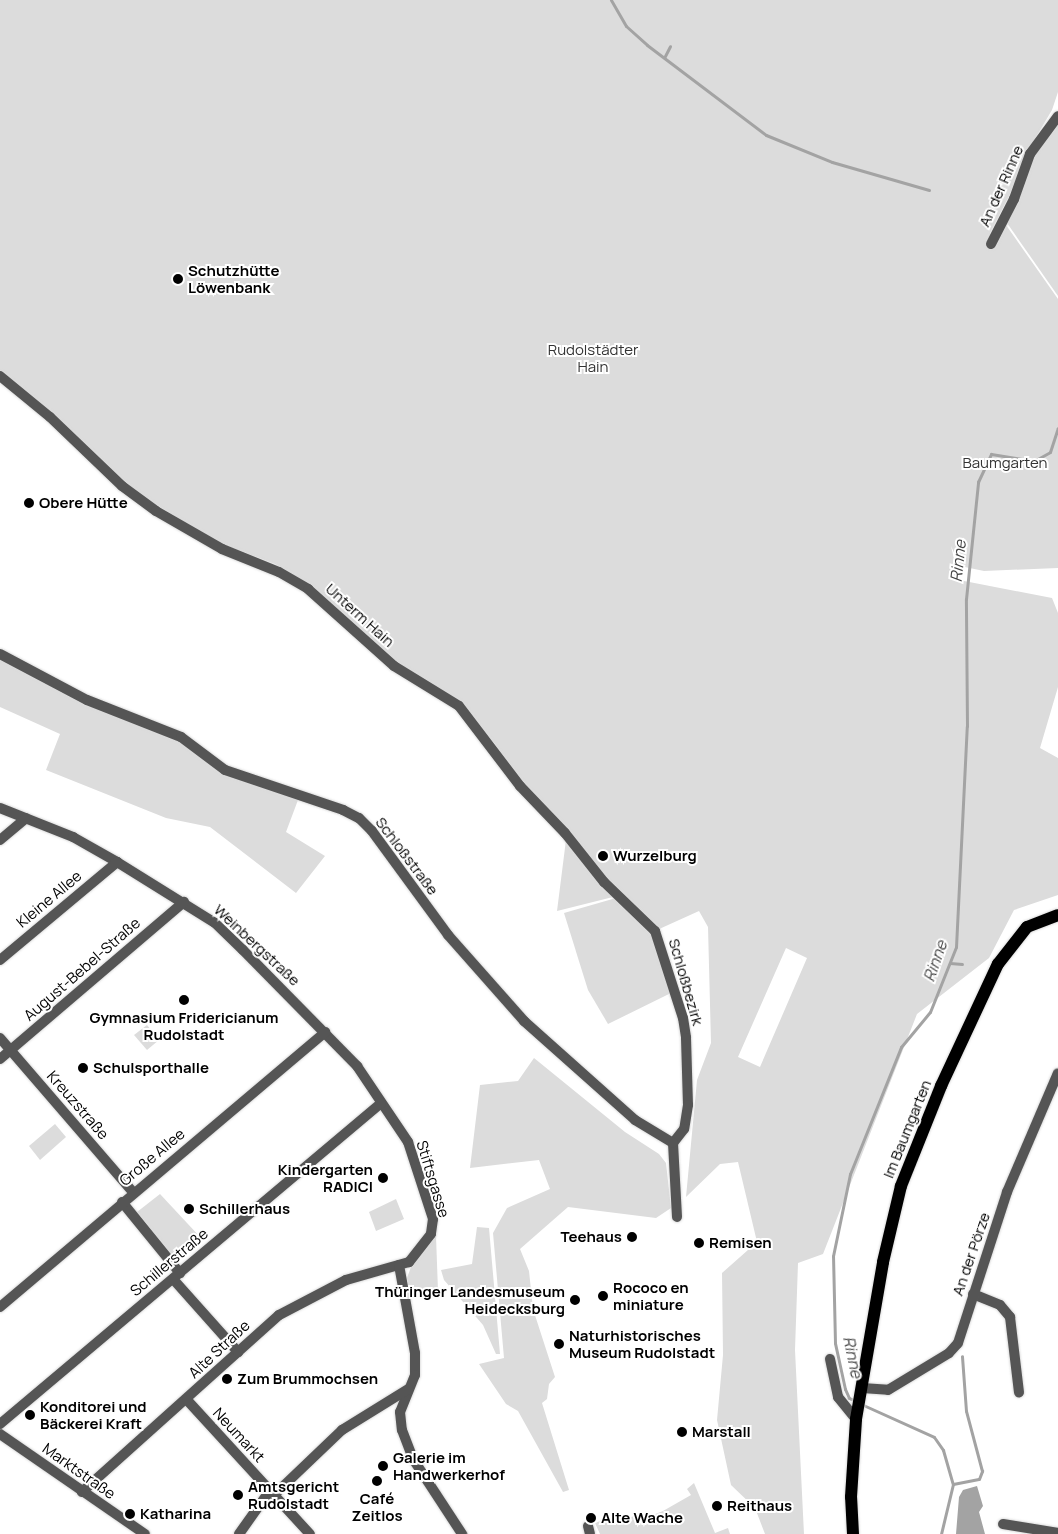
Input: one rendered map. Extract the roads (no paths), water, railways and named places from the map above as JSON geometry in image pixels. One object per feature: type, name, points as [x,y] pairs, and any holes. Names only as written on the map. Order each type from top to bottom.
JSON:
[{"type":"main road","name":"Im Baumgarten","points":[[853,1534],[851,1497],[857,1415],[901,1186],[928,1119],[990,980],[1007,949],[1027,927],[1058,915]]},
{"type":"street","name":"An der Rinne","points":[[991,244],[1014,199],[1030,154],[1058,116]]},
{"type":"street","name":"Unterm Hain","points":[[0,376],[50,417],[122,486],[156,511],[222,549],[279,572],[308,589],[394,666],[459,706],[520,786],[566,833],[604,882],[655,930]]},
{"type":"street","name":"Schloßstraße","points":[[0,654],[87,700],[181,738],[226,770],[343,810],[359,818],[372,831],[448,935],[524,1021],[635,1120],[673,1143]]},
{"type":"street","name":"Weinbergstraße","points":[[0,808],[73,836],[184,902],[215,923],[325,1032],[356,1066],[381,1103]]},
{"type":"street","points":[[0,840],[26,818]]},
{"type":"street","name":"Kleine Allee","points":[[0,960],[117,862]]},
{"type":"street","name":"August-Bebel-Straße","points":[[0,1059],[184,902]]},
{"type":"street","name":"Schloßbezirk","points":[[655,930],[683,1018],[686,1038],[688,1105],[684,1130],[673,1143]]},
{"type":"street","name":"Große Allee","points":[[0,1307],[133,1192],[325,1032]]},
{"type":"street","name":"Kreuzstraße","points":[[0,1038],[133,1192]]},
{"type":"street","name":"An der Pörze","points":[[862,1391],[888,1390],[949,1353],[958,1343],[1007,1192],[1058,1073]]},
{"type":"street","name":"Stiftsgasse","points":[[381,1103],[408,1142],[430,1208],[433,1227],[415,1256],[399,1265]]},
{"type":"street","name":"Schillerstraße","points":[[0,1424],[381,1103]]},
{"type":"street","points":[[673,1143],[677,1217]]},
{"type":"street","points":[[122,1202],[176,1276],[238,1352]]},
{"type":"street","points":[[399,1265],[415,1353],[415,1375],[400,1412],[406,1443],[424,1479],[462,1534]]},
{"type":"street","name":"Alte Straße","points":[[82,1492],[187,1400],[238,1352],[293,1306],[346,1280],[399,1265]]},
{"type":"street","points":[[973,1294],[1000,1305],[1010,1317],[1019,1392]]},
{"type":"street","points":[[830,1359],[838,1396],[857,1415]]},
{"type":"street","points":[[238,1534],[273,1491],[342,1430],[408,1389]]},
{"type":"street","name":"Neumarkt","points":[[187,1400],[273,1491],[310,1534]]},
{"type":"street","name":"Marktstraße","points":[[0,1434],[142,1533]]},
{"type":"street","points":[[1003,1524],[1058,1533]]},
{"type":"waterway","points":[[611,0],[626,26],[647,45],[766,135],[832,162],[929,190]]},
{"type":"waterway","points":[[665,56],[670,46]]},
{"type":"waterway","name":"Rinne","points":[[856,1401],[849,1398],[845,1389],[835,1343],[833,1256],[850,1174],[901,1047],[930,1012],[956,947],[967,726],[966,599],[978,482],[991,454],[1034,461],[1050,452],[1058,428]]},
{"type":"waterway","points":[[950,963],[962,964]]},
{"type":"waterway","name":"Rinne","points":[[953,1484],[979,1479],[982,1471],[966,1411],[962,1356]]},
{"type":"waterway","name":"Rinne","points":[[861,1404],[934,1437],[943,1450],[953,1484],[941,1534]]},
{"type":"place","name":"Schutzhütte Löwenbank","points":[[178,279]]},
{"type":"place","name":"Obere Hütte","points":[[29,503]]},
{"type":"place","name":"Wurzelburg","points":[[603,856]]},
{"type":"place","name":"Gymnasium Fridericianum Rudolstadt","points":[[184,1000]]},
{"type":"place","name":"Schulsporthalle","points":[[83,1068]]},
{"type":"place","name":"Kindergarten RADICI","points":[[383,1178]]},
{"type":"place","name":"Schillerhaus","points":[[189,1209]]},
{"type":"place","name":"Teehaus","points":[[632,1237]]},
{"type":"place","name":"Remisen","points":[[699,1243]]},
{"type":"place","name":"Rococo en miniature","points":[[603,1296]]},
{"type":"place","name":"Thüringer Landesmuseum Heidecksburg","points":[[575,1300]]},
{"type":"place","name":"Naturhistorisches Museum Rudolstadt","points":[[559,1344]]},
{"type":"place","name":"Zum Brummochsen","points":[[227,1379]]},
{"type":"place","name":"Konditorei und Bäckerei Kraft","points":[[30,1415]]},
{"type":"place","name":"Marstall","points":[[682,1432]]},
{"type":"place","name":"Galerie im Handwerkerhof","points":[[383,1466]]},
{"type":"place","name":"Café Zeitlos","points":[[377,1481]]},
{"type":"place","name":"Amtsgericht Rudolstadt","points":[[238,1495]]},
{"type":"place","name":"Reithaus","points":[[717,1506]]},
{"type":"place","name":"Katharina","points":[[130,1514]]},
{"type":"place","name":"Alte Wache","points":[[591,1518]]},
{"type":"park label","name":"Rudolstädter Hain","points":[[593,358]]},
{"type":"park label","name":"Baumgarten","points":[[1005,463]]}]
